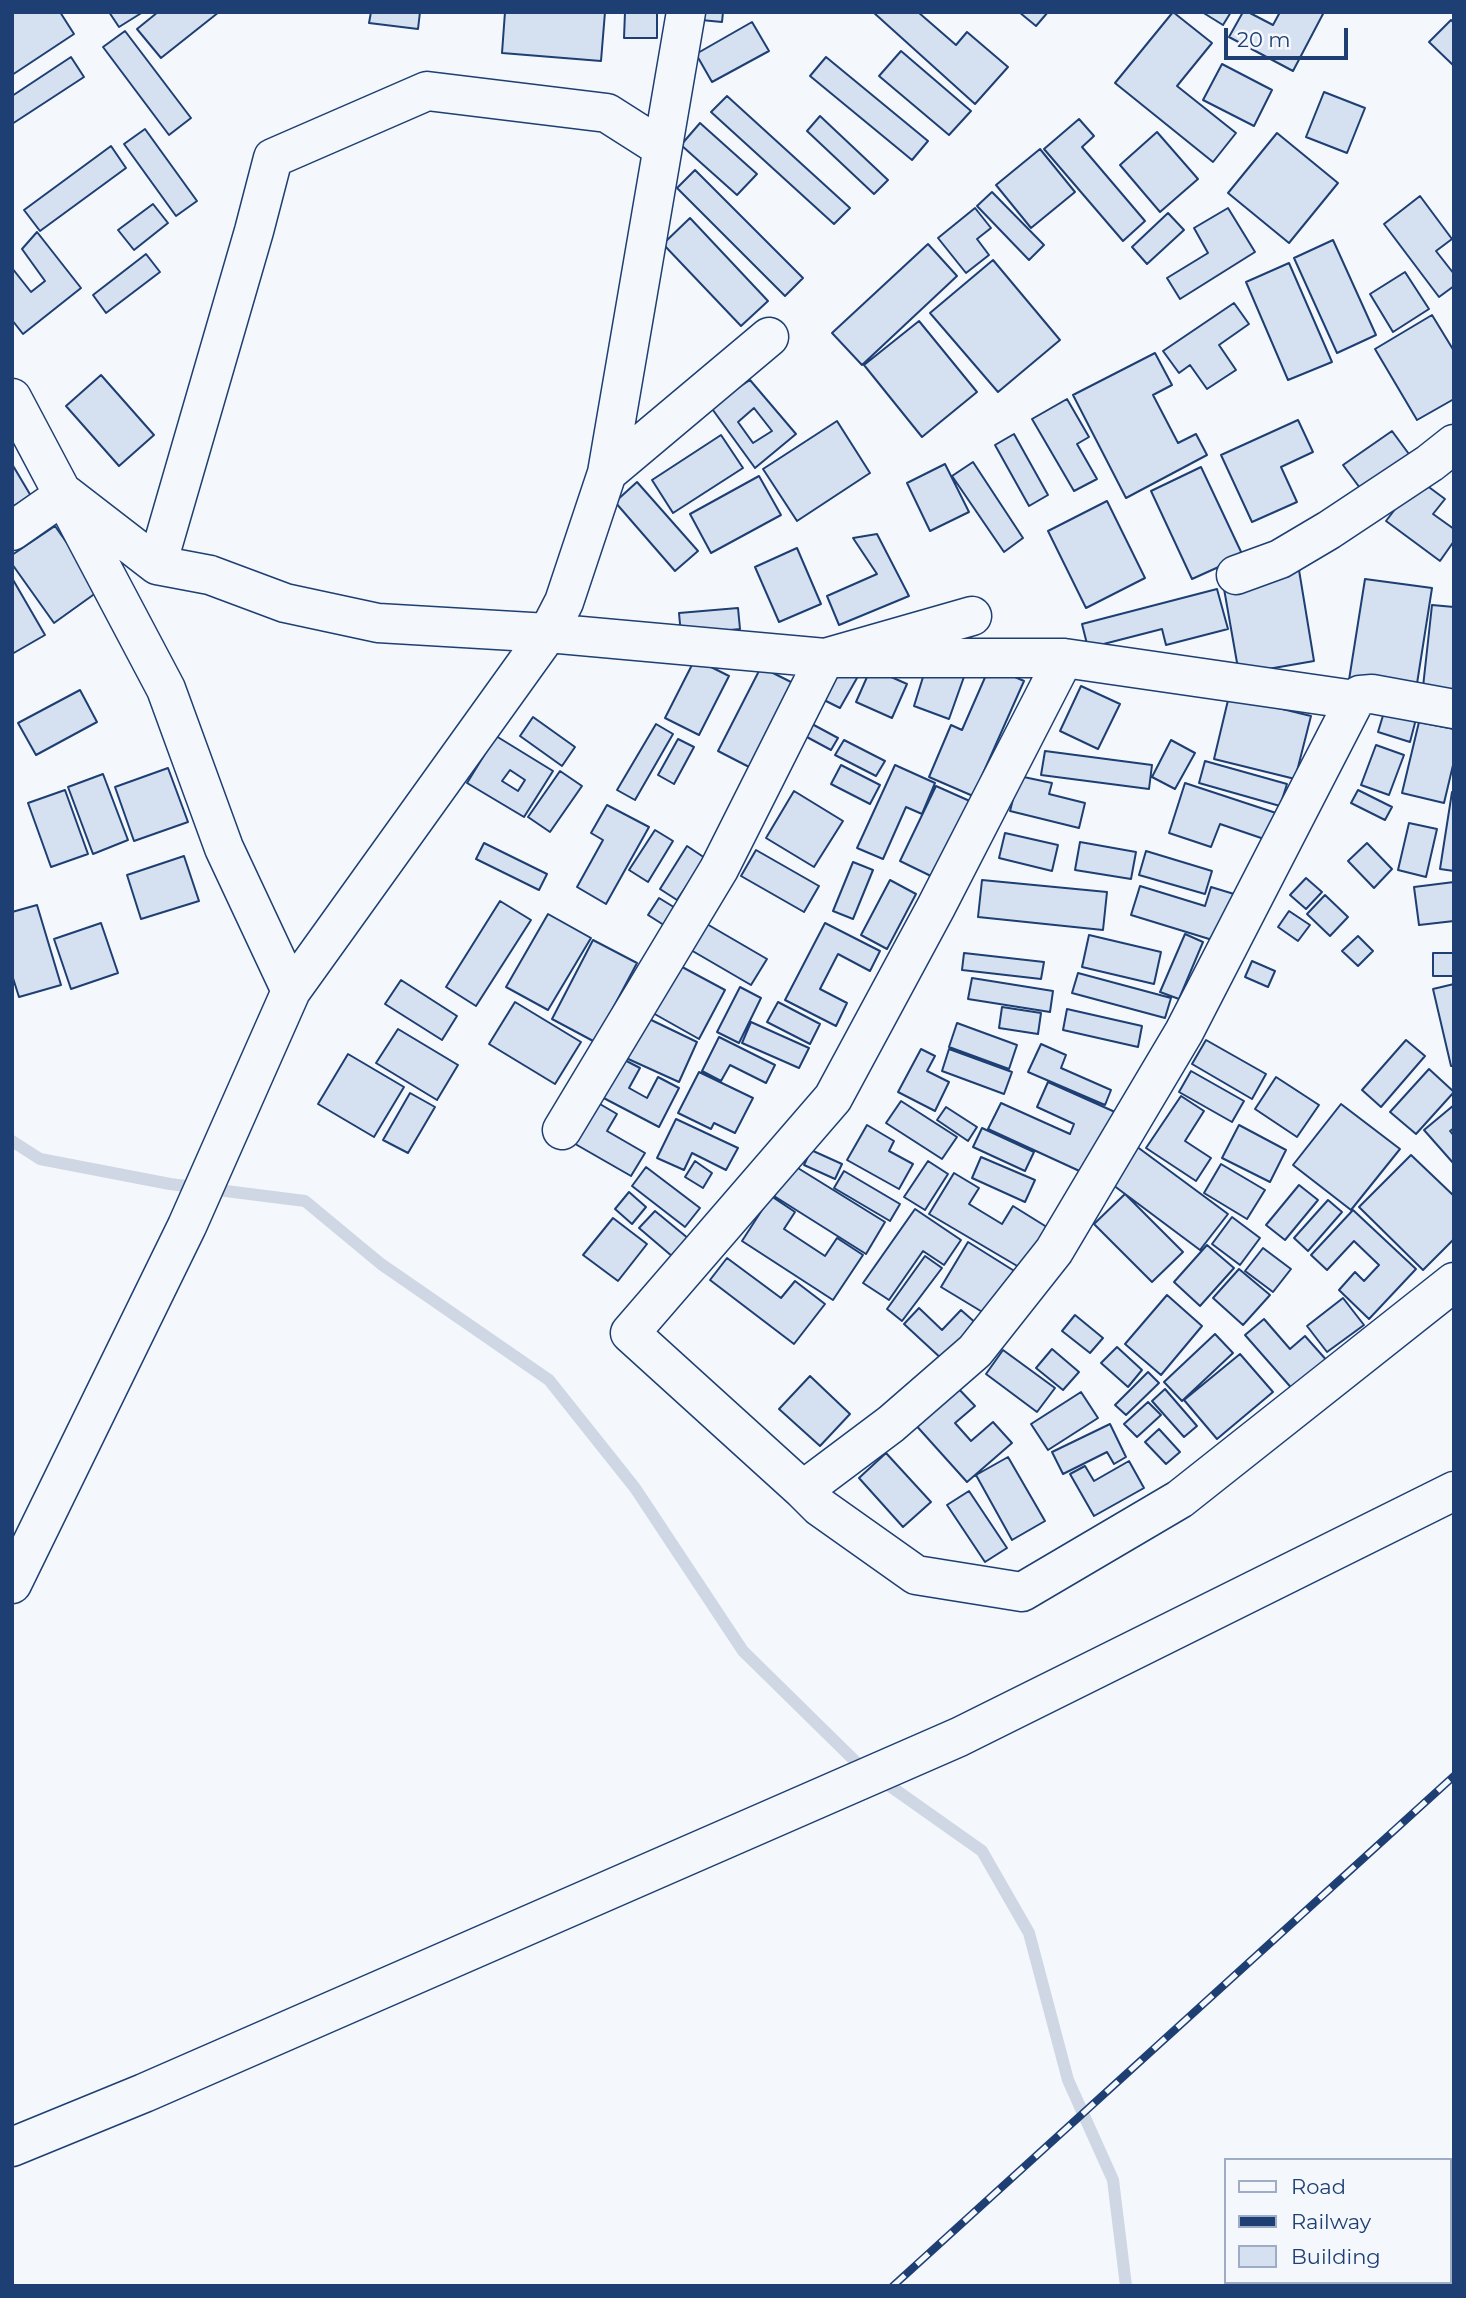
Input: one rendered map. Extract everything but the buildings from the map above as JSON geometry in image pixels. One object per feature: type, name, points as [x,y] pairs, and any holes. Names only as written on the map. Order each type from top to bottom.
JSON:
[{"type":"street","points":[[12,1584],[187,1226],[291,991],[548,633],[564,602],[607,473],[686,12]]},
{"type":"street","points":[[157,565],[273,158],[427,91],[607,113],[662,148]]},
{"type":"street","points":[[607,473],[769,337]]},
{"type":"street","points":[[12,398],[166,688],[224,848],[291,991]]},
{"type":"street","points":[[1236,575],[1280,559],[1319,536],[1430,463],[1454,444]]},
{"type":"street","points":[[65,494],[157,565],[210,575],[285,603],[378,623],[548,633],[825,658],[1064,658],[1355,701]]},
{"type":"street","points":[[12,531],[65,494]]},
{"type":"street","points":[[562,1130],[719,869],[825,658],[972,616]]},
{"type":"street","points":[[1064,658],[936,907],[832,1098],[630,1333],[820,1507],[916,1575],[1022,1592],[1180,1499],[1454,1282]]},
{"type":"street","points":[[803,1490],[891,1424],[975,1351],[1054,1251],[1184,1032],[1360,695],[1372,694],[1454,709]]},
{"type":"street","points":[[12,2147],[157,2087],[959,1737],[1454,1491]]},
{"type":"waterway","points":[[12,1141],[40,1159],[170,1184],[305,1201],[381,1264],[549,1380],[635,1488],[743,1651],[856,1762],[982,1851],[1029,1933],[1068,2080],[1113,2180],[1126,2286]]},
{"type":"railway","points":[[893,2286],[1454,1776]]}]
